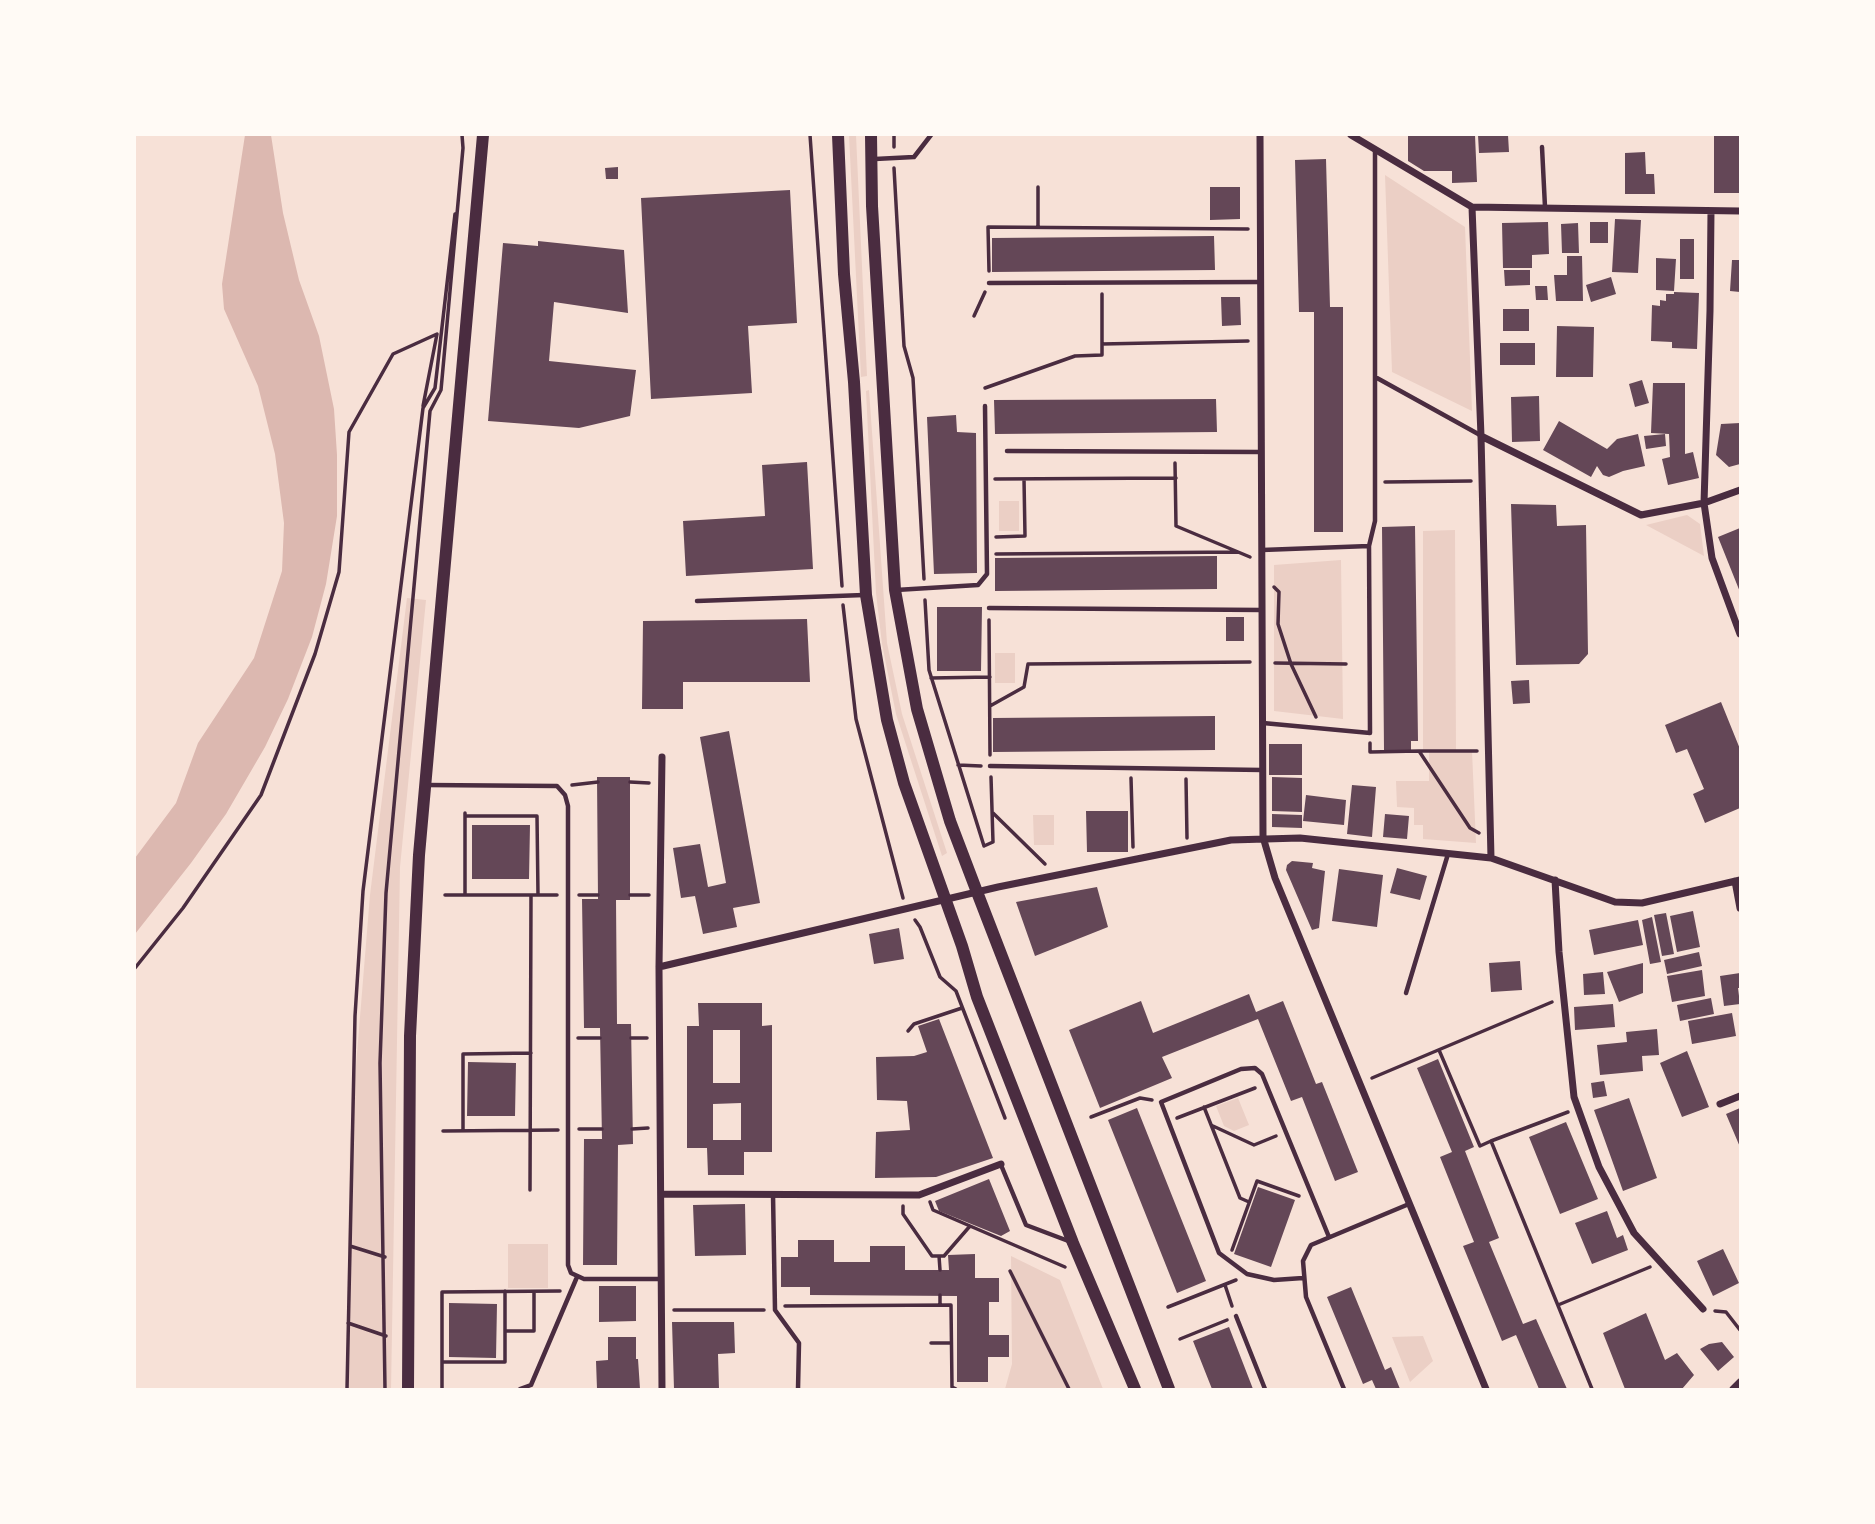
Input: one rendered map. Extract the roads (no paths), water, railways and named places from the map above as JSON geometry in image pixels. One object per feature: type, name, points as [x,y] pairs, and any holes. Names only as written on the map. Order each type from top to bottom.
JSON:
[{"type":"main road","points":[[408,1389],[410,1036],[424,785],[482,135]]},
{"type":"main road","points":[[838,135],[844,274],[866,595],[887,720],[904,783],[977,997],[1073,1243],[1135,1389]]},
{"type":"main road","points":[[872,135],[870,159],[895,590],[916,709],[950,821],[1169,1389]]},
{"type":"street","points":[[1260,135],[1263,837],[1275,878],[1486,1389]]},
{"type":"street","points":[[1350,135],[1472,207],[1740,211]]},
{"type":"street","points":[[1472,207],[1481,436],[1491,858]]},
{"type":"street","points":[[1711,211],[1704,503],[1713,558],[1740,634]]},
{"type":"street","points":[[1481,436],[1641,515],[1704,503],[1740,490]]},
{"type":"street","points":[[662,757],[659,967],[662,1389]]},
{"type":"street","points":[[659,967],[977,892],[1231,839],[1263,837],[1300,838],[1491,858],[1615,902],[1642,903],[1738,880],[1740,908]]},
{"type":"street","points":[[1555,880],[1574,1097],[1604,1178],[1634,1233],[1703,1309]]},
{"type":"street","points":[[1720,1104],[1740,1096]]},
{"type":"street","points":[[661,1194],[919,1195],[1001,1164]]},
{"type":"street","points":[[1733,1389],[1740,1382]]},
{"type":"lane","points":[[870,159],[914,157],[931,135]]},
{"type":"lane","points":[[1542,146],[1545,208]]},
{"type":"lane","points":[[1262,723],[1370,733],[1369,546],[1375,521],[1376,482],[1376,150]]},
{"type":"lane","points":[[989,283],[1260,282]]},
{"type":"lane","points":[[1377,378],[1481,436]]},
{"type":"lane","points":[[895,590],[978,586],[987,574],[985,407]]},
{"type":"lane","points":[[1007,451],[1261,452]]},
{"type":"lane","points":[[1261,550],[1369,546]]},
{"type":"lane","points":[[697,601],[866,595]]},
{"type":"lane","points":[[989,608],[1262,610]]},
{"type":"lane","points":[[990,766],[1262,770]]},
{"type":"lane","points":[[424,785],[558,786],[565,795],[568,806],[567,1258],[571,1273],[584,1279],[661,1279]]},
{"type":"lane","points":[[1406,993],[1448,853]]},
{"type":"lane","points":[[1303,1278],[1274,1280],[1247,1274],[1219,1253],[1161,1102],[1241,1069],[1255,1068],[1266,1083],[1329,1237]]},
{"type":"lane","points":[[1001,1164],[1026,1225],[1073,1243]]},
{"type":"lane","points":[[773,1194],[775,1308],[799,1343],[798,1389]]},
{"type":"lane","points":[[1344,1389],[1306,1297],[1304,1261],[1311,1245],[1409,1204]]},
{"type":"lane","points":[[520,1389],[531,1385],[577,1277]]},
{"type":"lane","points":[[1236,1316],[1265,1389]]}]
